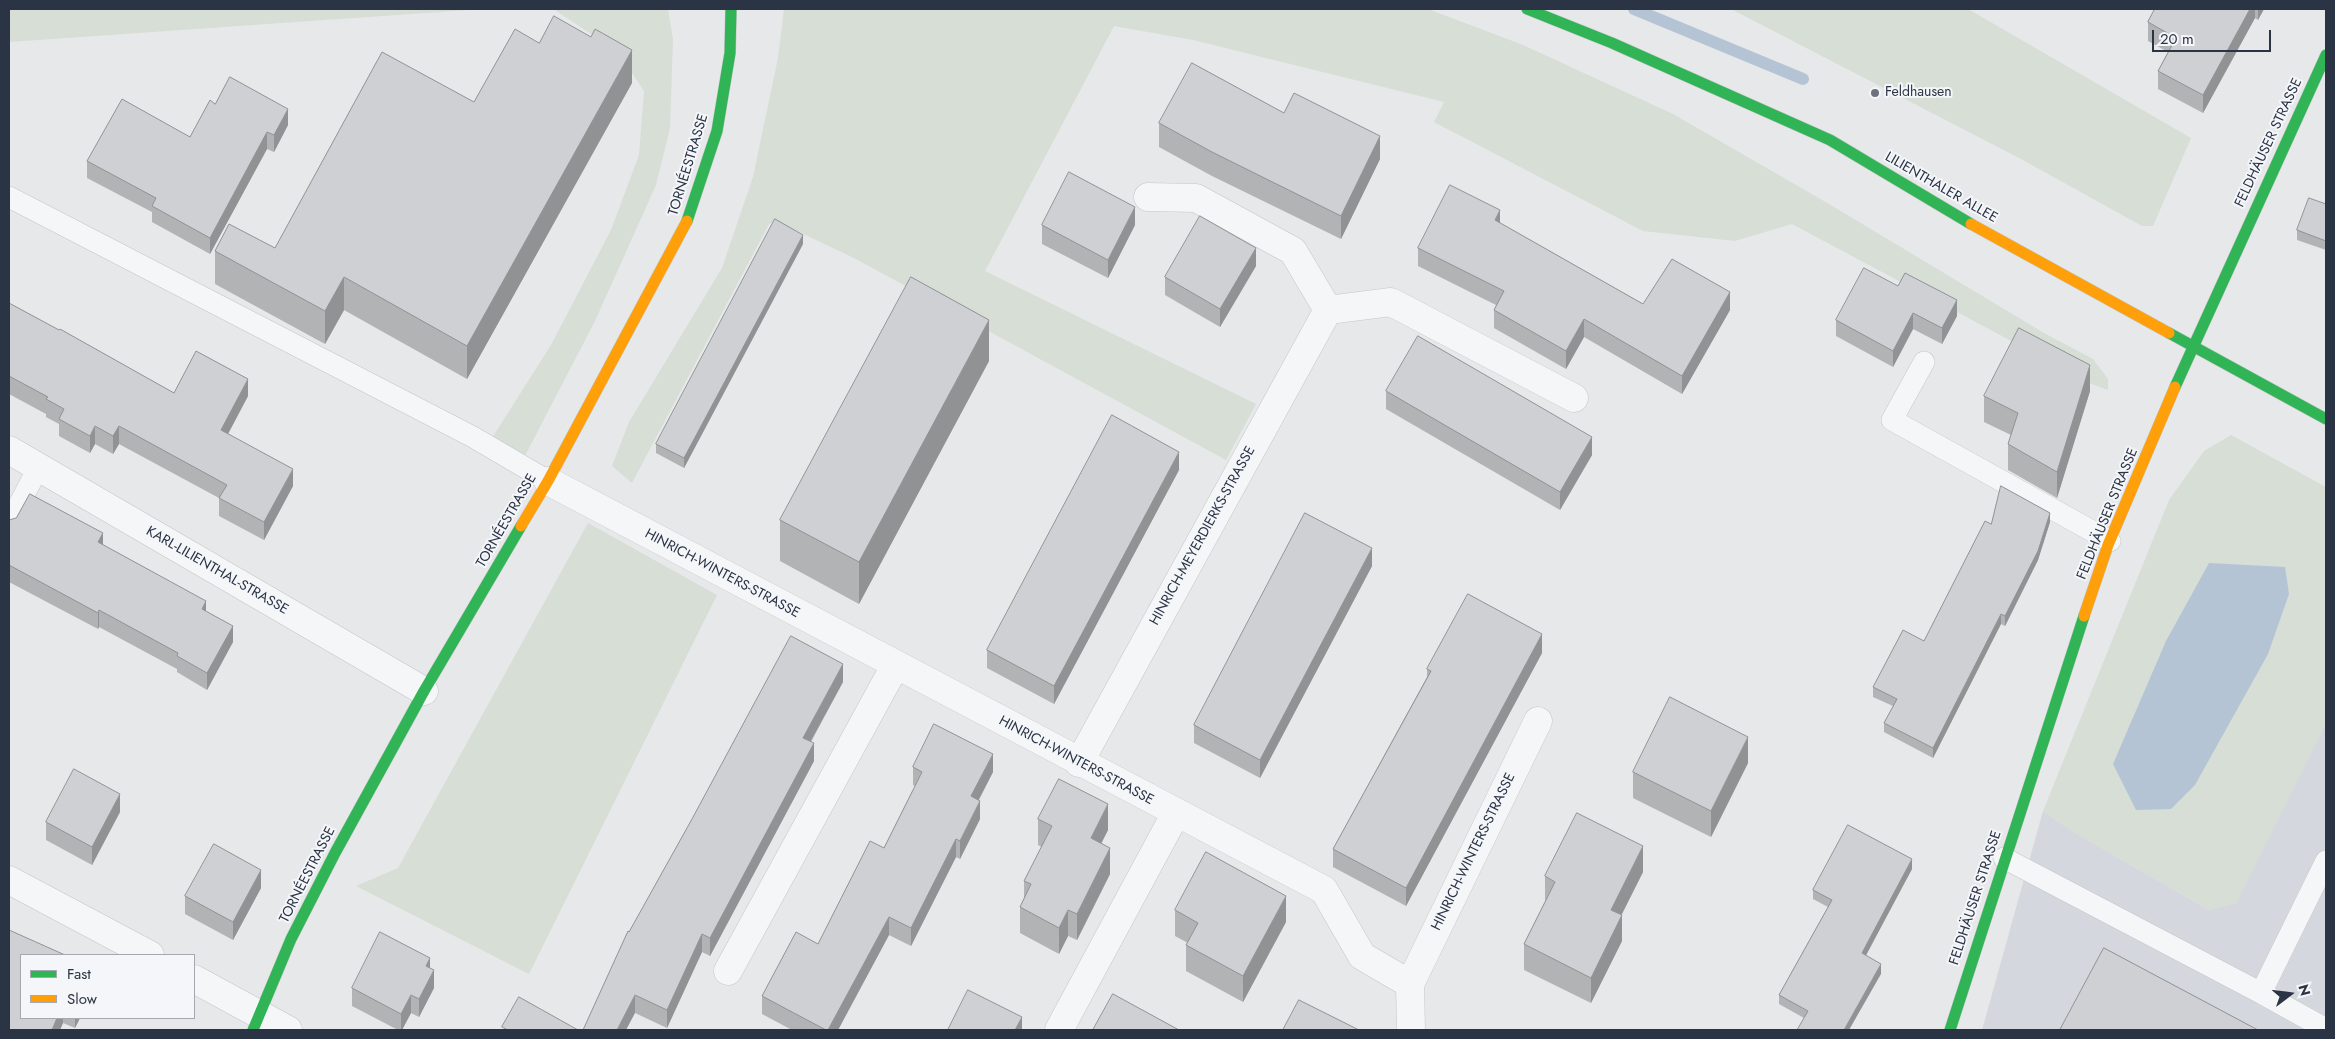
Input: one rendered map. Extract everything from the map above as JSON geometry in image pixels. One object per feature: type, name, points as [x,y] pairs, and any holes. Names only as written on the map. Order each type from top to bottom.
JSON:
[{"type":"street","name":"TORNÉESTRASSE","points":[[255,1022],[291,939],[335,852],[424,691],[548,482],[686,228],[717,131],[730,54],[731,9]]},
{"type":"street","name":"LILIENTHALER ALLEE","points":[[1527,9],[1612,43],[1830,140],[1969,224],[2326,419]]},
{"type":"street","name":"FELDHÄUSER STRASSE","points":[[1950,1030],[2004,858],[2110,541],[2193,345],[2326,55]]},
{"type":"street","points":[[1148,196],[1196,198],[1293,251],[1328,310],[1391,302],[1574,398]]},
{"type":"street","name":"HINRICH-MEYERDIERKS-STRASSE","points":[[1079,763],[1328,310]]},
{"type":"street","name":"KARL-LILIENTHAL-STRASSE","points":[[9,450],[424,691]]},
{"type":"street","name":"HINRICH-WINTERS-STRASSE","points":[[548,482],[1079,763],[1324,890],[1362,956],[1410,984]]},
{"type":"street","points":[[728,971],[895,666]]},
{"type":"street","name":"HINRICH-WINTERS-STRASSE","points":[[1411,1030],[1410,984],[1538,721]]},
{"type":"street","points":[[1060,1030],[1176,814]]},
{"type":"street","points":[[9,880],[148,954]]},
{"type":"street","points":[[195,980],[255,1022],[288,1030]]},
{"type":"lane","points":[[9,196],[473,437],[548,482]]},
{"type":"lane","points":[[1924,362],[1892,420],[2110,541]]},
{"type":"lane","points":[[9,524],[38,468]]},
{"type":"lane","points":[[2004,858],[2326,1029]]},
{"type":"lane","points":[[2261,993],[2326,861]]},
{"type":"shaded area","points":[[9,9],[483,9],[9,42]]},
{"type":"shaded area","points":[[483,9],[668,9],[673,39],[670,128],[656,185],[595,321],[516,473],[485,449],[551,345],[611,230],[639,155],[644,91],[618,52],[555,10]]},
{"type":"shaded area","points":[[784,9],[1428,9],[1523,45],[1673,114],[1829,204],[2044,333],[2093,359],[2108,379],[2108,390],[2092,384],[1792,224],[1735,241],[1643,231],[1434,122],[1444,102],[1193,40],[1114,26],[985,271],[1256,404],[1226,460],[854,258],[776,221],[769,224],[632,483],[612,466],[629,422],[722,268],[753,177],[778,58]]},
{"type":"shaded area","points":[[1731,9],[1968,9],[2191,138],[2153,226],[2142,226],[2021,159]]},
{"type":"shaded area","points":[[2231,435],[2326,487],[2326,724],[2236,904],[2209,910],[2072,831],[2043,811],[2169,500],[2204,451]]},
{"type":"shaded area","points":[[588,523],[717,595],[529,974],[356,886],[398,868]]},
{"type":"shaded area","points":[[2326,724],[2326,1030],[1982,1030],[2043,811],[2072,831],[2209,910]]},
{"type":"water","points":[[2209,563],[2285,567],[2289,594],[2268,654],[2195,785],[2171,809],[2136,810],[2113,764],[2166,641]]},
{"type":"building","points":[[2155,9],[2250,9],[2203,95],[2158,71],[2176,38],[2148,22]]},
{"type":"building","points":[[554,16],[591,37],[595,29],[632,50],[467,346],[344,277],[325,311],[215,251],[229,224],[275,248],[382,52],[474,102],[515,29],[539,43]]},
{"type":"building","points":[[1192,63],[1284,113],[1294,93],[1380,136],[1341,216],[1212,152],[1159,123]]},
{"type":"building","points":[[230,77],[288,109],[274,135],[267,132],[210,238],[152,206],[156,198],[87,161],[122,99],[190,137],[210,100],[215,104]]},
{"type":"building","points":[[1069,172],[1135,207],[1108,260],[1042,225]]},
{"type":"building","points":[[1450,185],[1500,210],[1495,220],[1643,304],[1672,259],[1730,292],[1682,376],[1584,319],[1566,351],[1494,310],[1504,291],[1418,248]]},
{"type":"building","points":[[2309,198],[2326,204],[2326,241],[2297,230]]},
{"type":"building","points":[[1200,216],[1256,248],[1220,309],[1165,277]]},
{"type":"building","points":[[775,219],[803,235],[684,458],[656,444]]},
{"type":"building","points":[[1864,268],[1898,286],[1905,273],[1957,300],[1942,328],[1913,313],[1893,351],[1836,320]]},
{"type":"building","points":[[911,277],[989,320],[859,562],[780,520]]},
{"type":"building","points":[[9,303],[60,329],[174,393],[196,351],[248,379],[221,430],[293,469],[264,522],[219,498],[227,485],[119,426],[113,436],[95,426],[90,436],[59,419],[64,409],[46,399],[48,397],[9,376]]},
{"type":"building","points":[[2019,328],[2090,365],[2057,472],[2008,444],[2018,413],[1984,396]]},
{"type":"building","points":[[1418,336],[1592,437],[1560,492],[1386,391]]},
{"type":"building","points":[[1112,415],[1179,452],[1054,686],[987,650]]},
{"type":"building","points":[[2001,486],[2050,513],[2038,551],[2005,616],[2001,614],[1933,748],[1884,723],[1897,699],[1873,687],[1903,630],[1924,641],[1985,521],[1991,524]]},
{"type":"building","points":[[30,494],[103,533],[98,542],[206,601],[202,609],[233,626],[207,673],[177,656],[178,653],[99,610],[98,613],[9,565],[9,520],[16,518]]},
{"type":"building","points":[[1305,513],[1372,548],[1260,760],[1194,725]]},
{"type":"building","points":[[1468,594],[1542,634],[1406,888],[1333,849],[1431,671],[1427,669]]},
{"type":"building","points":[[791,636],[843,664],[803,738],[814,743],[710,938],[702,934],[667,1010],[635,995],[617,1030],[583,1030],[628,931],[692,819]]},
{"type":"building","points":[[1670,697],[1748,737],[1711,811],[1633,772]]},
{"type":"building","points":[[934,724],[993,754],[971,796],[980,801],[960,841],[956,839],[911,928],[889,917],[828,1030],[826,1030],[762,996],[796,932],[818,944],[870,841],[884,848],[922,772],[913,767]]},
{"type":"building","points":[[74,769],[120,794],[92,847],[46,822]]},
{"type":"building","points":[[1059,779],[1108,804],[1091,838],[1110,848],[1077,914],[1068,910],[1059,928],[1020,907],[1031,884],[1024,881],[1052,826],[1038,819]]},
{"type":"building","points":[[1577,813],[1643,846],[1611,910],[1622,915],[1591,978],[1524,944],[1555,882],[1545,876]]},
{"type":"building","points":[[1848,825],[1912,859],[1862,953],[1881,964],[1844,1030],[1797,1030],[1808,1011],[1779,995],[1832,900],[1813,890]]},
{"type":"building","points":[[214,844],[261,870],[233,922],[185,896]]},
{"type":"building","points":[[1206,852],[1286,896],[1243,976],[1186,945],[1198,923],[1175,910]]},
{"type":"building","points":[[9,930],[63,954],[20,954],[20,1019],[57,1019],[52,1030],[9,1030]]},
{"type":"building","points":[[380,932],[430,958],[426,966],[434,970],[419,999],[411,995],[401,1014],[352,988]]},
{"type":"building","points":[[2104,948],[2258,1030],[2060,1030]]},
{"type":"building","points":[[968,990],[1022,1017],[1015,1030],[948,1030]]},
{"type":"building","points":[[1113,994],[1179,1030],[1093,1030]]},
{"type":"building","points":[[519,997],[578,1030],[508,1030],[502,1027]]},
{"type":"building","points":[[1299,1000],[1359,1030],[1283,1030]]},
{"type":"waterway","points":[[1634,9],[1803,79]]},
{"type":"traffic: fast","points":[[687,221],[717,131],[730,53],[731,9]]},
{"type":"traffic: fast","points":[[1527,9],[1612,43],[1830,140],[1971,224]]},
{"type":"traffic: fast","points":[[2175,387],[2326,55]]},
{"type":"traffic: fast","points":[[2169,333],[2326,419]]},
{"type":"traffic: fast","points":[[253,1030],[291,939],[335,853],[424,691],[521,526]]},
{"type":"traffic: fast","points":[[1950,1030],[2084,616]]},
{"type":"traffic: slow","points":[[521,526],[548,481],[687,221]]},
{"type":"traffic: slow","points":[[1971,224],[2169,333]]},
{"type":"traffic: slow","points":[[2084,616],[2108,545],[2175,387]]},
{"type":"place","name":"Feldhausen","points":[[1875,93]]}]
